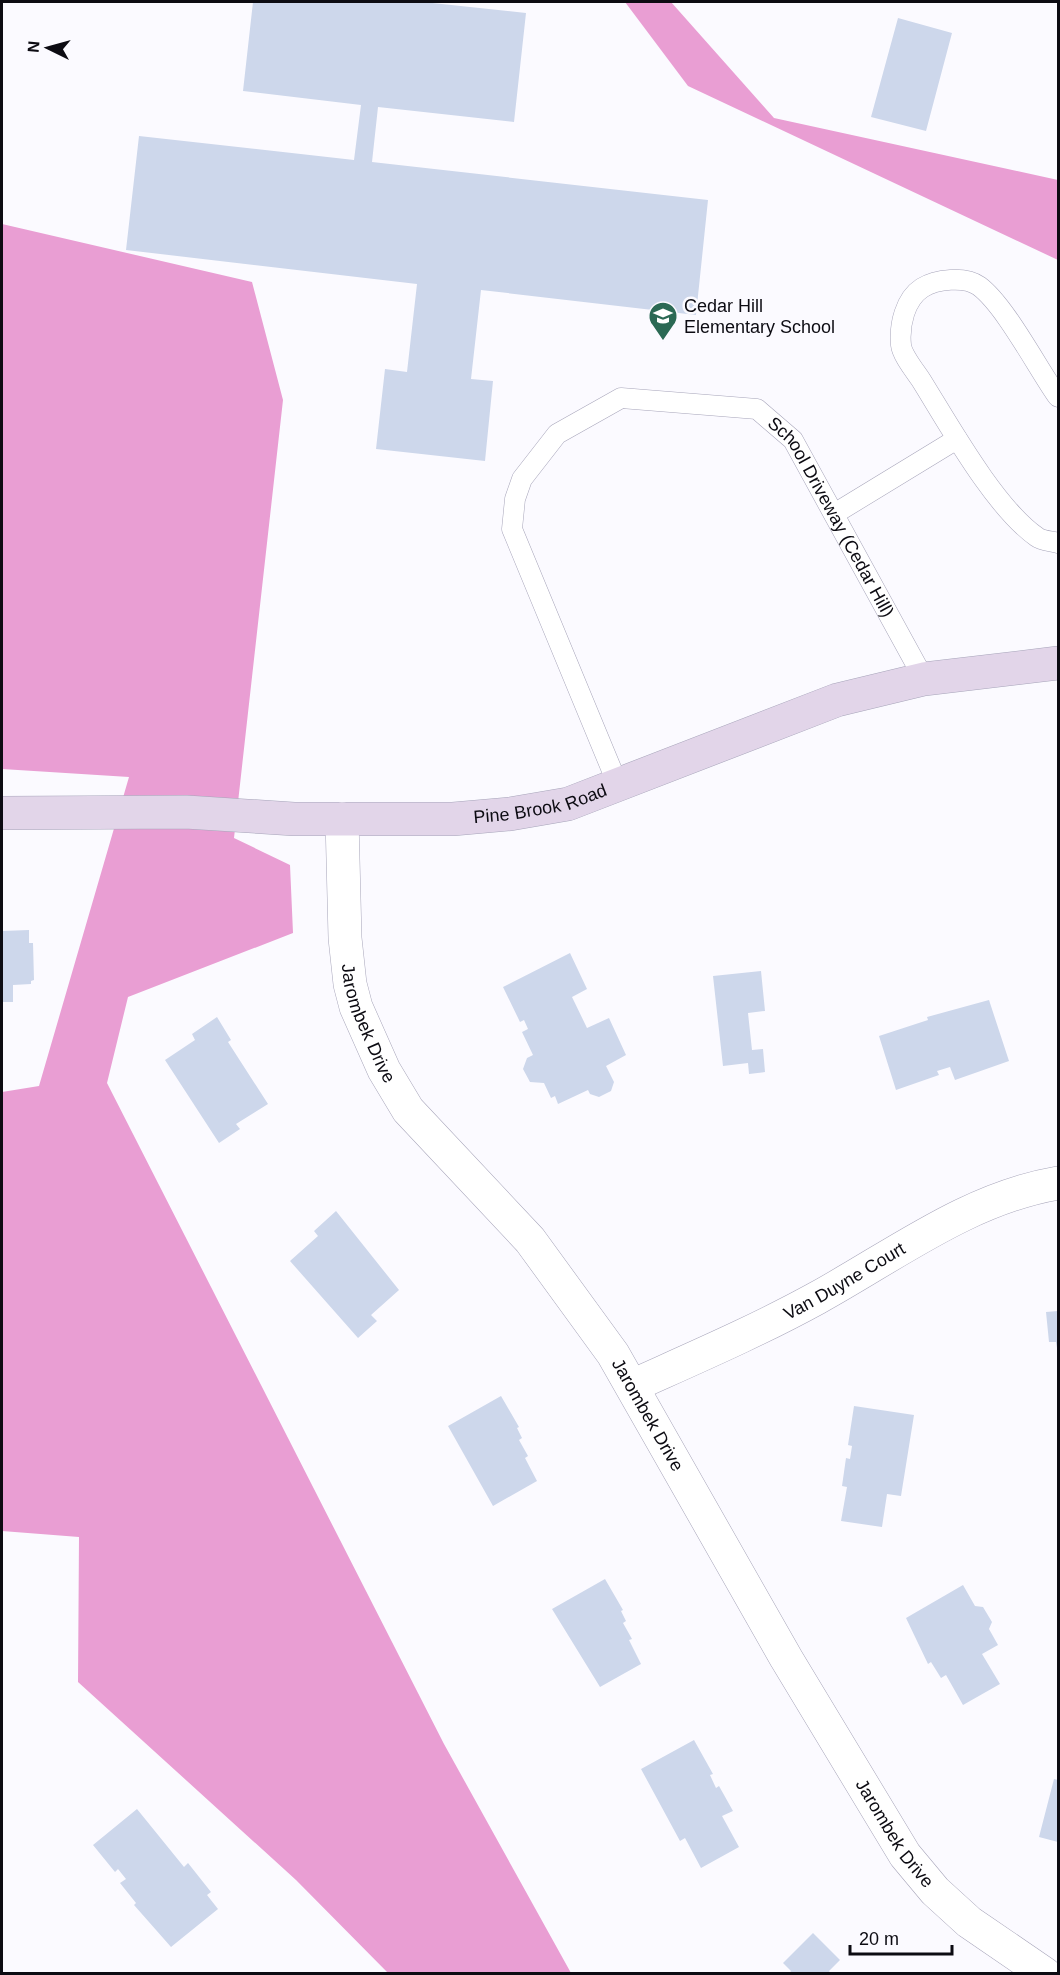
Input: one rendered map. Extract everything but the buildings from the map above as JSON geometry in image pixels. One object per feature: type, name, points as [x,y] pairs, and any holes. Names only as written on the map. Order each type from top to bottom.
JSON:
[{"type":"street","name":"Pine Brook Road","points":[[2,813],[186,812],[262,818],[342,819],[453,819],[510,814],[568,804],[837,700],[924,679],[1059,663]]},
{"type":"street","name":"Jarombek Drive","points":[[342,819],[345,938],[350,984],[356,1007],[384,1070],[408,1110],[530,1240],[613,1354],[786,1658],[905,1855],[935,1891],[969,1922],[1045,1974]]},
{"type":"street","name":"Van Duyne Court","points":[[632,1386],[816,1299],[968,1211],[1011,1194],[1059,1183]]},
{"type":"lane","points":[[1059,397],[1006,318],[979,286],[963,280],[943,281],[924,287],[911,297],[905,311],[900,346],[957,439],[1008,510],[1038,538],[1059,543]]},
{"type":"lane","name":"School Driveway (Cedar Hill)","points":[[618,785],[512,529],[515,500],[522,479],[557,434],[621,398],[757,409],[793,440],[924,679]]},
{"type":"lane","points":[[834,514],[957,439]]},
{"type":"shaded area","points":[[625,2],[671,2],[774,118],[1058,180],[1058,260],[688,86]]},
{"type":"shaded area","points":[[2,224],[252,282],[283,400],[234,838],[290,865],[293,933],[128,997],[107,1083],[444,1744],[571,1973],[388,1973],[296,1880],[78,1682],[79,1537],[2,1531],[2,1092],[39,1086],[129,777],[2,769]]},
{"type":"place","name":"Cedar Hill Elementary School","points":[[663,342]]}]
